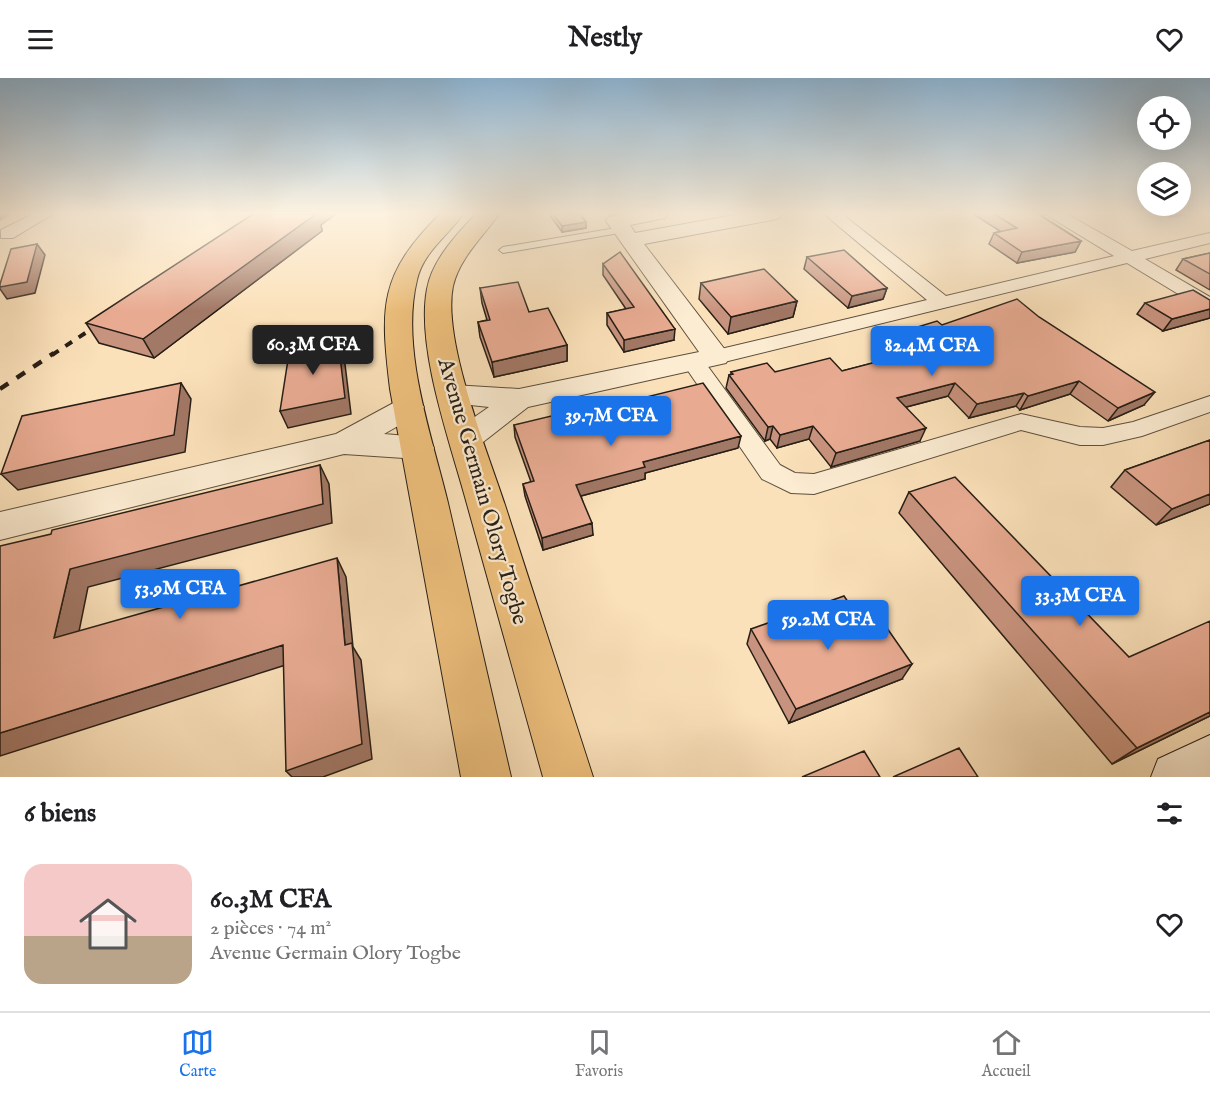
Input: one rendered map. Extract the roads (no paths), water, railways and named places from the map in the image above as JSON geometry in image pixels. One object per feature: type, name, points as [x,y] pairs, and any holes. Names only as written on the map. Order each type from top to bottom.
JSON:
[{"type":"highway","name":"Avenue Germain Olory Togbe","points":[[424,247],[412,262],[402,290],[399,324],[409,407],[486,777]]},
{"type":"highway","name":"Avenue Germain Olory Togbe","points":[[461,247],[440,287],[437,322],[453,395],[568,777]]},
{"type":"main road","points":[[1176,777],[1210,759]]},
{"type":"street","points":[[632,247],[771,472],[791,483],[814,484],[1021,422],[1039,424],[1086,437],[1107,438],[1210,404]]},
{"type":"street","points":[[873,247],[943,303]]},
{"type":"street","points":[[1112,247],[1210,305]]},
{"type":"street","points":[[453,395],[519,399],[704,360],[1174,247]]},
{"type":"street","points":[[466,438],[519,399]]},
{"type":"street","points":[[0,526],[344,443],[409,407]]},
{"type":"street","points":[[344,443],[419,448]]},
{"type":"lane","points":[[503,250],[519,247]]},
{"type":"railway","points":[[52,355],[105,320]]},
{"type":"railway","points":[[0,389],[54,353]]}]
